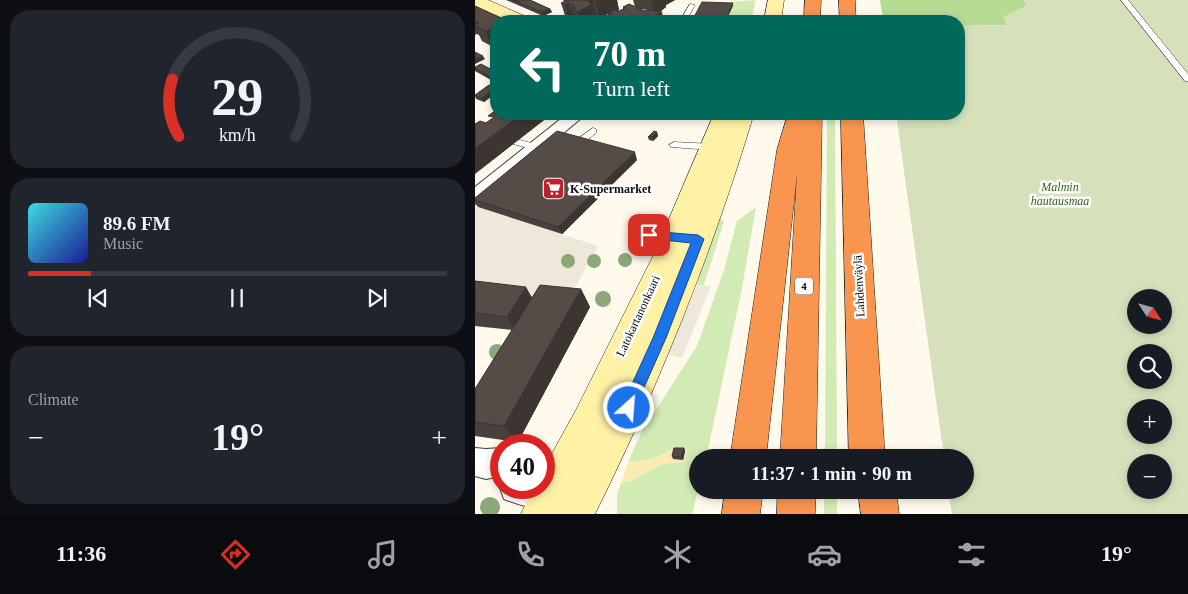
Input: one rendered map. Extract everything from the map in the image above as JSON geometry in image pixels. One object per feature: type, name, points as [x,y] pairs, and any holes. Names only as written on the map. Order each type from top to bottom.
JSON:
[{"type":"highway","points":[[812,15],[813,0]]},
{"type":"highway","points":[[847,0],[848,15]]},
{"type":"highway","points":[[750,449],[788,150],[796,120]]},
{"type":"highway","name":"4","points":[[798,449],[811,120]]},
{"type":"highway","name":"Lahdenväylä","points":[[852,120],[867,449]]},
{"type":"highway","points":[[864,396],[872,449]]},
{"type":"highway","points":[[741,514],[743,499]]},
{"type":"highway","points":[[796,514],[797,499]]},
{"type":"highway","points":[[868,499],[869,514]]},
{"type":"highway","points":[[878,499],[880,514]]},
{"type":"street","points":[[475,0],[508,15]]},
{"type":"street","points":[[774,15],[776,0]]},
{"type":"street","points":[[475,197],[570,120]]},
{"type":"street","name":"Latokartanonkaari","points":[[558,493],[643,377],[674,238],[723,120]]},
{"type":"street","name":"Latokartanonkaari","points":[[674,238],[741,120]]},
{"type":"lane","points":[[1124,0],[1188,79]]},
{"type":"lane","points":[[686,15],[691,5]]},
{"type":"lane","points":[[582,140],[593,131]]},
{"type":"lane","points":[[516,142],[536,147]]},
{"type":"lane","points":[[674,145],[712,147]]},
{"type":"green space","points":[[755,0],[753,15],[729,15],[733,6],[731,2]]},
{"type":"green space","points":[[880,0],[1024,0],[1027,6],[1004,17],[1007,25],[965,26],[965,15],[882,15]]},
{"type":"green space","name":"Malmin hautausmaa","points":[[1024,0],[1188,0],[1188,514],[952,514],[950,499],[974,499],[974,449],[943,449],[897,120],[965,120],[965,26],[1006,25],[1004,17],[1027,6]]},
{"type":"green space","points":[[827,120],[835,120],[837,449],[825,449]]},
{"type":"green space","points":[[756,207],[742,288],[708,449],[689,449],[689,499],[696,499],[692,514],[617,514],[617,495],[621,483],[633,480],[662,464],[672,449],[654,459],[628,462],[641,433],[697,346],[724,270],[737,221]]},
{"type":"green space","points":[[714,215],[724,221],[704,285],[697,285],[700,255]]},
{"type":"green space","points":[[824,499],[837,499],[837,514],[824,514]]},
{"type":"sand","points":[[672,449],[687,450],[683,462],[662,464],[633,480],[621,483],[628,462],[654,459]]},
{"type":"shaded area","points":[[475,206],[598,246],[566,304],[475,294]]},
{"type":"shaded area","points":[[697,285],[711,286],[682,358],[668,355]]},
{"type":"building","points":[[513,0],[530,0],[550,9],[542,12]]},
{"type":"building","points":[[569,0],[592,0],[588,2],[593,4],[577,12],[572,10],[576,8],[572,6],[574,5],[561,3]]},
{"type":"building","points":[[702,2],[733,3],[727,15],[695,15]]},
{"type":"building","points":[[629,4],[645,11],[662,12],[656,15],[610,15],[612,14],[608,13],[626,8],[623,7]]},
{"type":"building","points":[[475,6],[495,15],[490,15],[490,29],[486,31],[475,25],[479,23],[475,21]]},
{"type":"building","points":[[475,52],[483,56],[475,59]]},
{"type":"building","points":[[481,64],[490,69],[490,77],[475,68]]},
{"type":"building","points":[[490,85],[490,92],[482,98],[475,95]]},
{"type":"building","points":[[490,120],[514,120],[475,148],[475,124],[480,121],[486,123]]},
{"type":"building","name":"K-Supermarket","points":[[557,131],[635,152],[558,227],[475,200],[475,198]]},
{"type":"building","points":[[654,131],[657,132],[652,137],[648,137]]},
{"type":"building","points":[[475,281],[526,287],[507,317],[475,313]]},
{"type":"building","points":[[540,285],[581,289],[504,426],[475,422],[475,389]]},
{"type":"building","points":[[674,448],[684,448],[681,457],[672,456]]},
{"type":"place","name":"K-Supermarket","points":[[554,189]]},
{"type":"route","points":[[629,408],[660,338],[698,239],[649,235]]}]
